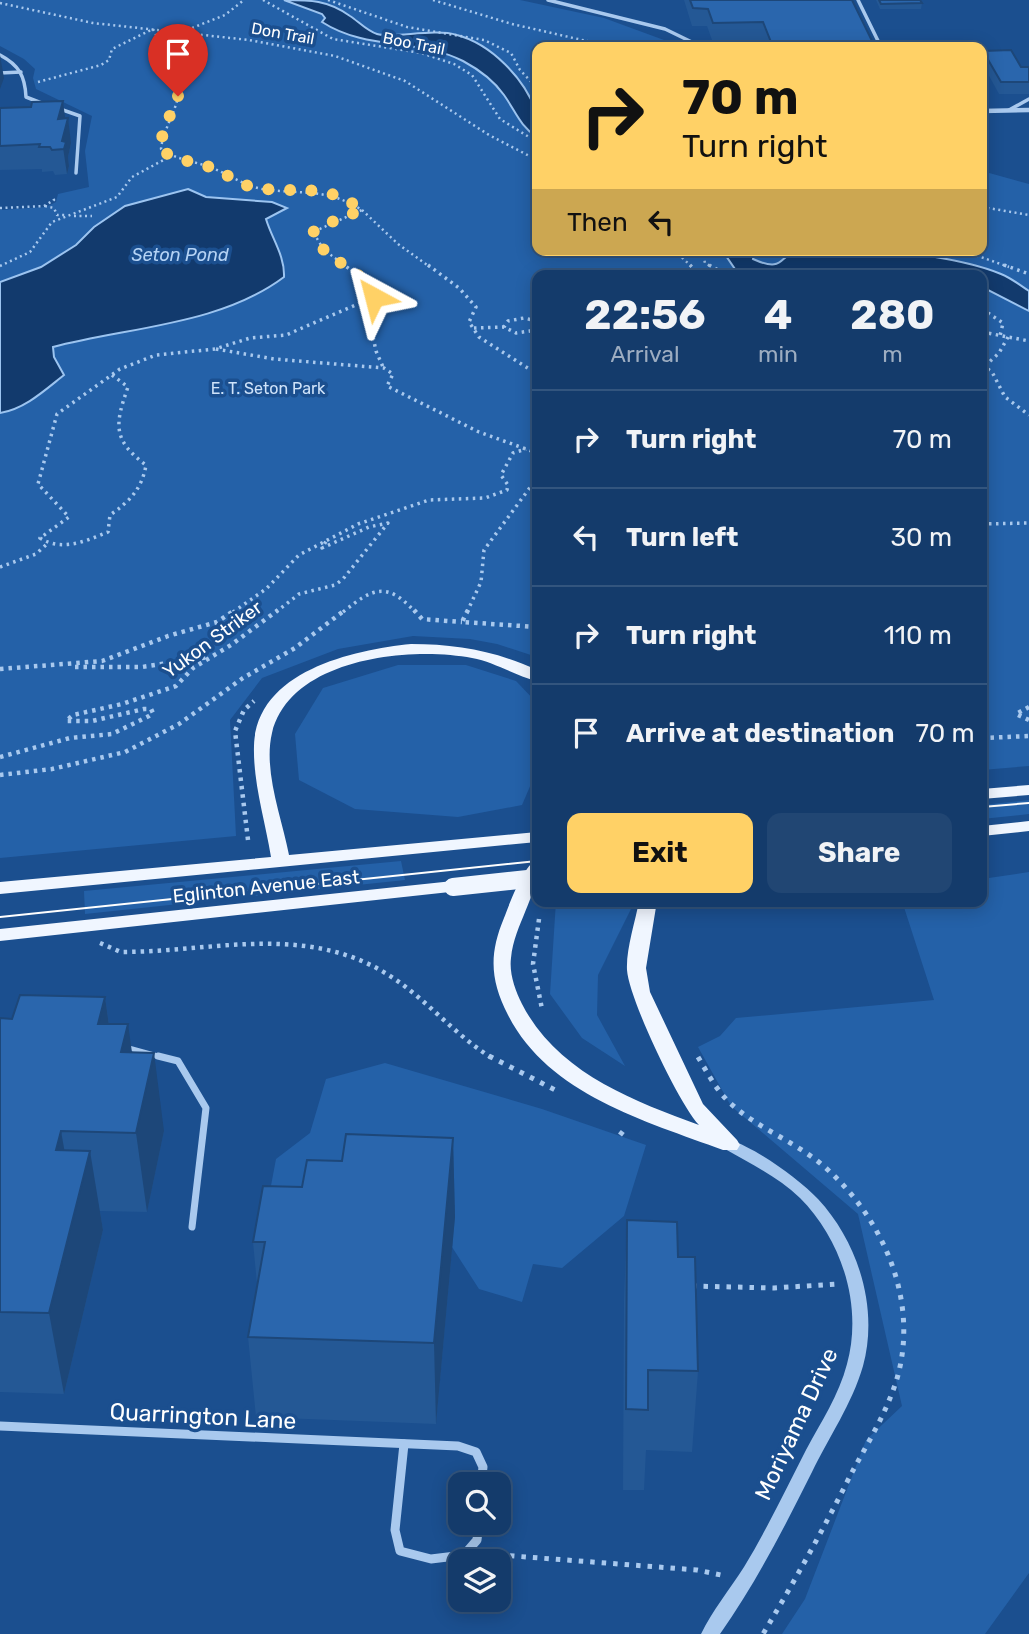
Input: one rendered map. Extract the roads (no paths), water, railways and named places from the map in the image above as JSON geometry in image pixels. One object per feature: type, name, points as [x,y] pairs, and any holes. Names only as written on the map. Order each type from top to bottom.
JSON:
[{"type":"main road","points":[[281,863],[264,766],[264,732],[282,697],[302,680],[339,663],[406,649],[466,652],[490,657],[532,674]]},
{"type":"main road","points":[[987,794],[1029,790]]},
{"type":"main road","points":[[987,830],[1029,826]]},
{"type":"main road","name":"Eglinton Avenue East","points":[[0,888],[281,863],[532,837]]},
{"type":"main road","points":[[532,877],[511,923],[501,957],[505,987],[514,1013],[530,1037],[553,1061],[590,1083],[641,1109],[730,1145]]},
{"type":"main road","name":"Eglinton Avenue East","points":[[0,935],[532,879]]},
{"type":"main road","points":[[647,907],[636,968],[640,992],[695,1108],[730,1145]]},
{"type":"street","points":[[987,111],[1029,110]]},
{"type":"street","name":"Moriyama Drive","points":[[710,1634],[749,1580],[844,1390],[858,1352],[859,1316],[854,1283],[838,1234],[823,1212],[786,1178],[730,1145]]},
{"type":"street","name":"Quarrington Lane","points":[[0,1426],[458,1446],[476,1452],[482,1472]]},
{"type":"street","points":[[404,1444],[395,1530],[400,1551],[415,1558],[454,1559],[469,1553],[478,1535]]},
{"type":"lane","points":[[548,0],[666,29],[692,42]]},
{"type":"lane","points":[[858,0],[879,42]]},
{"type":"lane","points":[[0,55],[11,61],[26,77],[26,97],[47,105]]},
{"type":"lane","points":[[0,73],[21,72]]},
{"type":"lane","points":[[1009,110],[1029,99]]},
{"type":"lane","points":[[58,108],[80,116],[81,133],[76,173]]},
{"type":"lane","points":[[110,1046],[123,1046],[178,1062],[206,1108],[192,1227]]},
{"type":"water","points":[[284,0],[326,4],[377,34],[447,33],[470,39],[494,54],[523,86],[532,102],[532,134],[495,85],[463,61],[428,49],[375,41],[339,31],[322,22],[325,18],[322,14]]},
{"type":"water","name":"Seton Pond","points":[[188,189],[206,197],[272,202],[287,208],[266,219],[280,255],[284,277],[259,293],[203,315],[53,347],[54,357],[64,375],[26,403],[0,413],[0,282],[41,267],[76,245],[94,227],[125,206]]},
{"type":"water","points":[[726,256],[754,256],[753,259],[764,263],[777,264],[787,256],[931,256],[982,267],[1012,280],[1029,291],[1029,311],[987,290],[987,270],[735,269]]},
{"type":"tram line","points":[[987,807],[1029,803]]},
{"type":"tram line","points":[[0,917],[532,862]]},
{"type":"park label","name":"E. T. Seton Park","points":[[268,388]]}]
